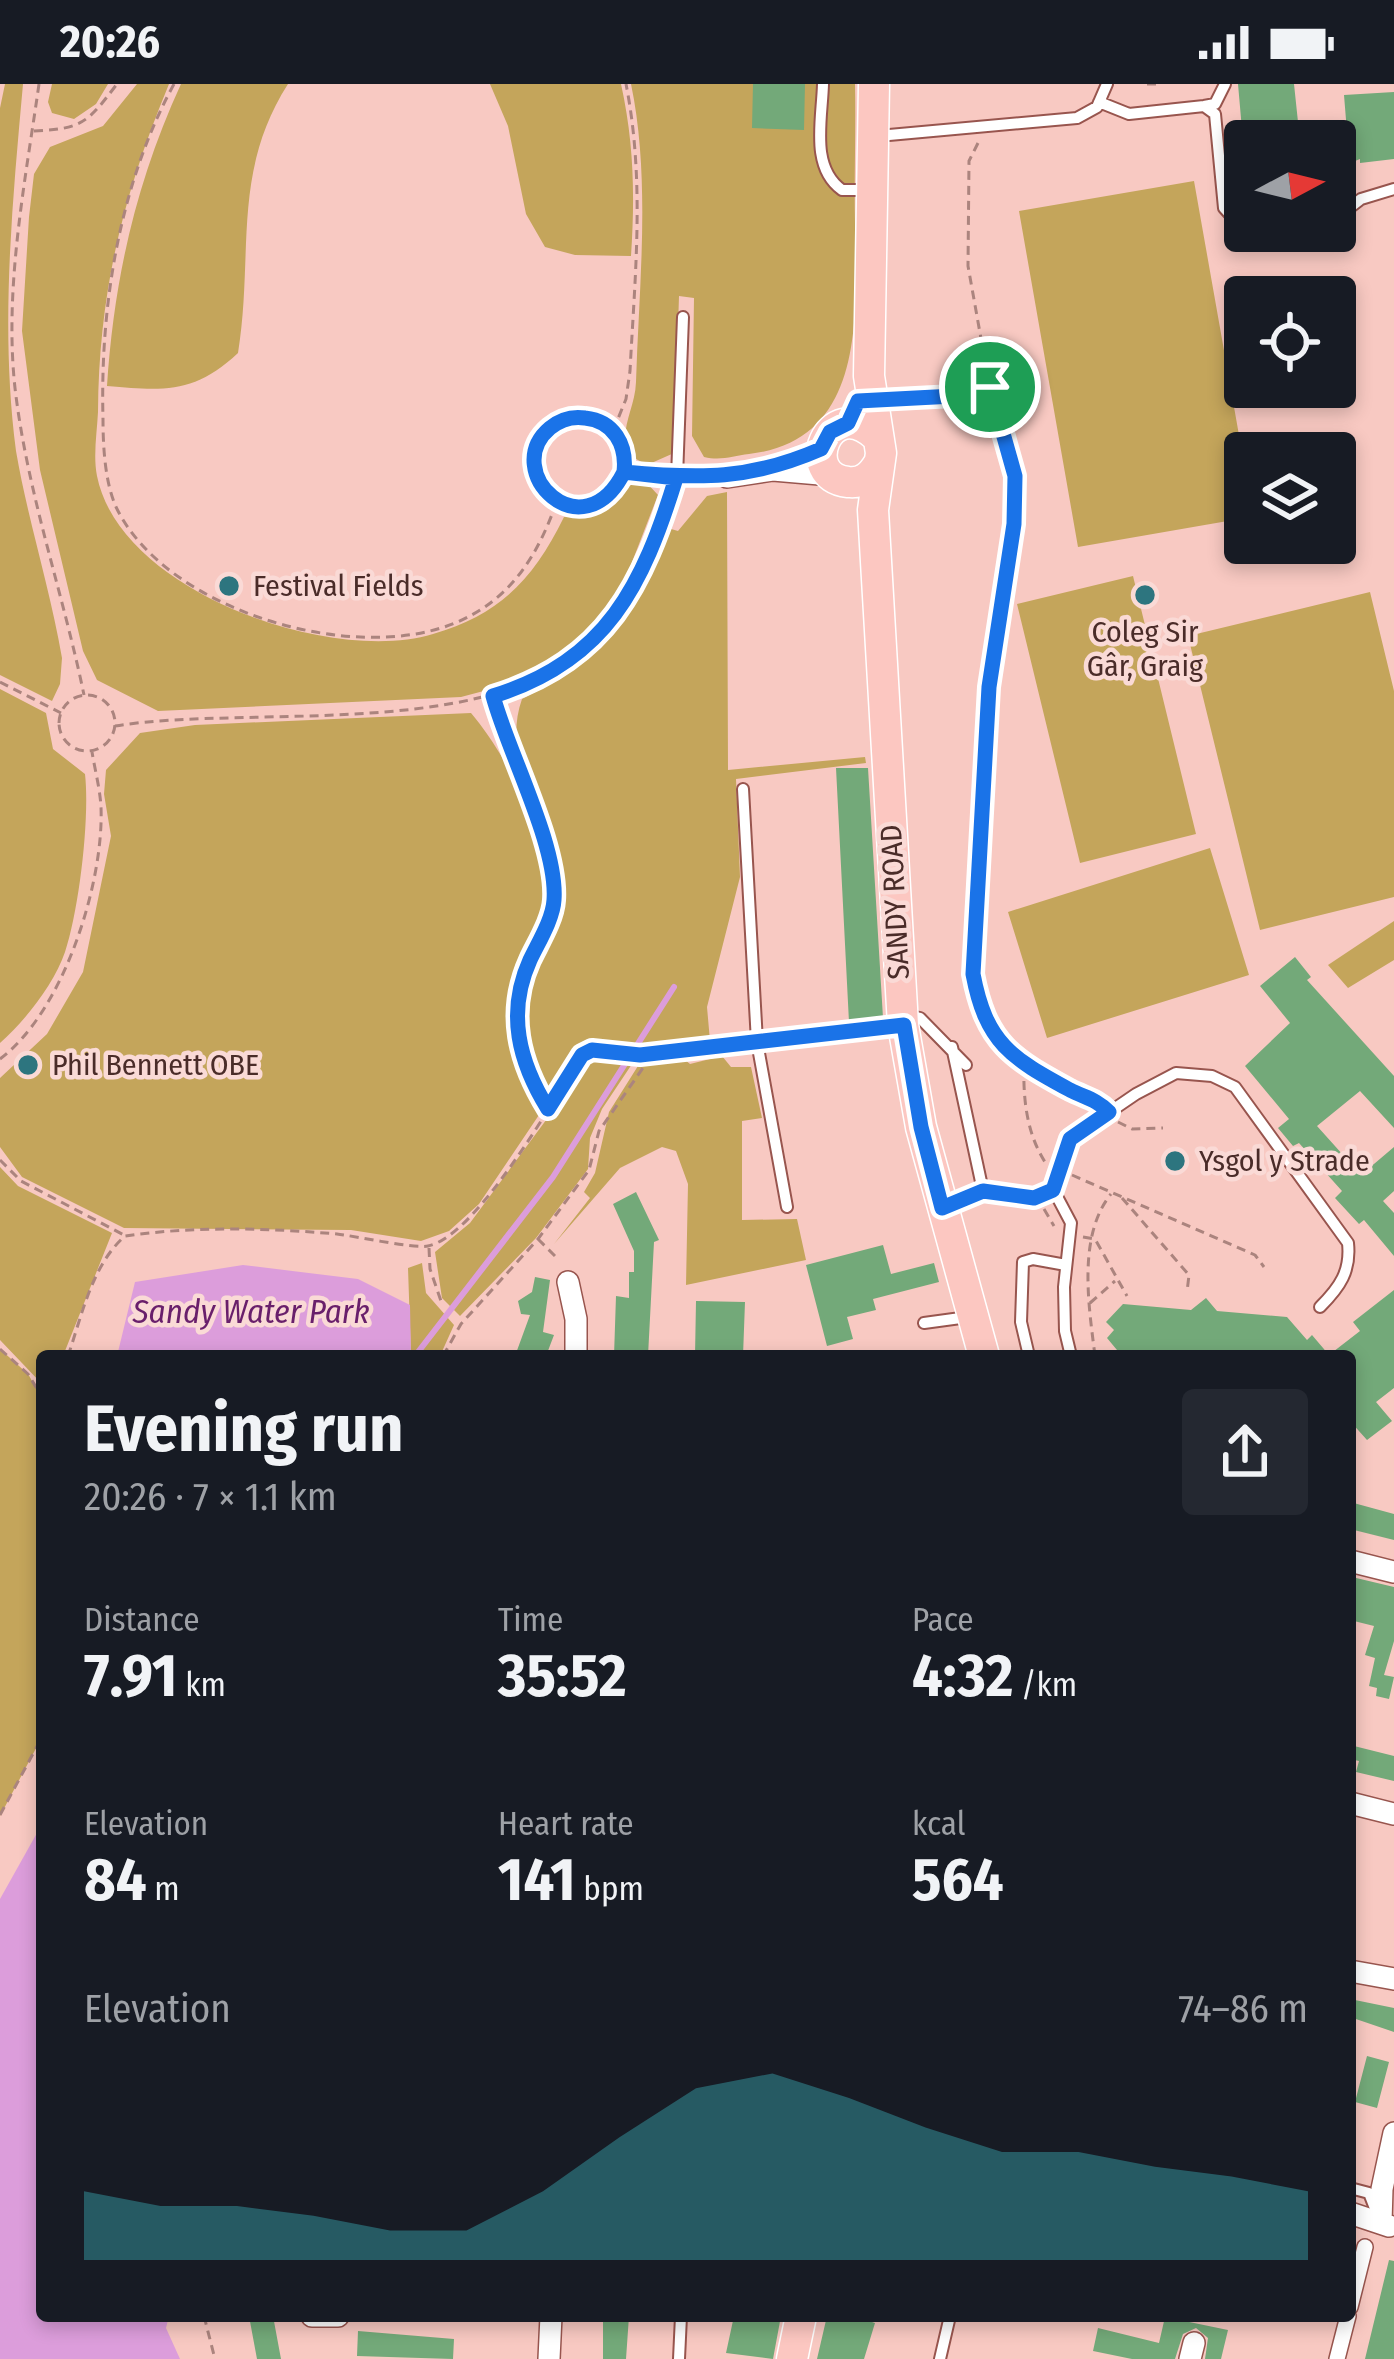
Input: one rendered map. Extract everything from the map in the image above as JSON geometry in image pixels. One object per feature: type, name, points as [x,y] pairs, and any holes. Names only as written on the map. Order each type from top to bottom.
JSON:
[{"type":"main road","name":"SANDY ROAD","points":[[874,84],[867,440],[903,1020],[921,1127],[982,1350]]},
{"type":"main road","points":[[834,469],[867,478],[867,440],[830,432],[834,469],[873,510]]},
{"type":"main road","points":[[791,2359],[800,2322]]},
{"type":"street","points":[[727,477],[834,469]]},
{"type":"street","points":[[568,1282],[575,1350]]},
{"type":"street","points":[[1356,1563],[1394,1572]]},
{"type":"street","points":[[1356,1804],[1394,1814]]},
{"type":"street","points":[[1356,1972],[1394,1979]]},
{"type":"street","points":[[1356,2215],[1388,2225],[1382,2189],[1394,2133]]},
{"type":"street","points":[[1356,2284],[1365,2247]]},
{"type":"street","points":[[545,2322],[549,2359]]},
{"type":"street","points":[[1337,2359],[1346,2322]]},
{"type":"lane","points":[[823,84],[820,159],[825,174],[842,190],[875,190]]},
{"type":"lane","points":[[874,136],[1077,118],[1099,102],[1107,84]]},
{"type":"lane","points":[[1099,102],[1129,114],[1204,106],[1215,104],[1225,84]]},
{"type":"lane","points":[[1204,106],[1215,114],[1224,208]]},
{"type":"lane","points":[[1356,203],[1394,189]]},
{"type":"lane","points":[[676,478],[682,317]]},
{"type":"lane","points":[[573,416],[594,418],[613,430],[622,444],[624,472],[614,492],[600,503],[581,508],[556,502],[537,478],[535,455],[542,437],[554,424],[573,416]]},
{"type":"lane","points":[[624,472],[727,477]]},
{"type":"lane","points":[[743,789],[758,1042],[787,1207]]},
{"type":"lane","points":[[720,1046],[920,1018],[952,1046],[966,1066]]},
{"type":"lane","points":[[952,1046],[983,1191]]},
{"type":"lane","points":[[942,1208],[983,1191],[1034,1198],[1053,1189],[1070,1139],[1176,1073],[1212,1076],[1235,1087],[1348,1243],[1350,1263],[1338,1288],[1320,1307]]},
{"type":"lane","points":[[1053,1189],[1071,1223],[1065,1331],[1070,1350]]},
{"type":"lane","points":[[1027,1350],[1022,1322],[1023,1262],[1033,1258],[1066,1265]]},
{"type":"lane","points":[[924,1323],[974,1316]]},
{"type":"lane","points":[[1356,2190],[1369,2193],[1388,2225]]},
{"type":"lane","points":[[679,2359],[681,2322]]},
{"type":"lane","points":[[940,2359],[949,2322]]},
{"type":"path","points":[[39,84],[14,278],[14,384],[26,456],[84,695]]},
{"type":"path","points":[[32,131],[72,130],[86,122],[118,84]]},
{"type":"path","points":[[174,84],[134,183],[104,320],[104,447],[116,507],[140,542],[183,581],[247,613],[302,630],[355,637],[412,636],[457,622],[517,580],[537,555],[556,502]]},
{"type":"path","points":[[613,430],[626,399],[630,371],[640,192],[637,137],[626,84]]},
{"type":"path","points":[[1147,84],[1156,84]]},
{"type":"path","points":[[993,139],[979,142],[969,161],[968,266],[990,387],[1015,476],[1015,508],[1008,587],[989,687],[973,974],[980,1009],[994,1036],[1024,1064],[1078,1094],[1096,1098],[1132,1129],[1163,1128]]},
{"type":"path","points":[[871,389],[954,396],[990,387]]},
{"type":"path","points":[[116,726],[427,708],[533,684],[571,661],[610,625],[643,572],[676,478]]},
{"type":"path","points":[[0,682],[61,712]]},
{"type":"path","points":[[84,695],[106,702],[116,726],[108,742],[92,752],[73,748],[63,739],[61,712],[68,702],[84,695]]},
{"type":"path","points":[[493,696],[547,854],[554,901],[523,976],[516,1006],[519,1046],[548,1109]]},
{"type":"path","points":[[0,1059],[54,1001],[80,931],[100,838],[101,805],[92,752]]},
{"type":"path","points":[[0,1160],[21,1181],[125,1236],[263,1231],[429,1246],[452,1233],[481,1205],[582,1055],[592,1050],[640,1055],[720,1046]]},
{"type":"path","points":[[446,1350],[461,1324],[538,1239],[589,1170],[599,1131],[653,1054]]},
{"type":"path","points":[[1024,1064],[1023,1091],[1034,1146],[1047,1165],[1255,1255],[1264,1267]]},
{"type":"path","points":[[1094,1350],[1088,1266],[1103,1203],[1112,1192]]},
{"type":"path","points":[[1121,1197],[1189,1275],[1187,1292]]},
{"type":"path","points":[[70,1350],[99,1270],[125,1236]]},
{"type":"path","points":[[538,1239],[557,1258]]},
{"type":"path","points":[[429,1246],[440,1301]]},
{"type":"path","points":[[1088,1305],[1116,1280]]},
{"type":"path","points":[[0,1349],[36,1387]]},
{"type":"path","points":[[0,1815],[36,1748]]},
{"type":"path","points":[[205,2322],[214,2359]]},
{"type":"shaded area","points":[[5,84],[23,84],[9,268],[11,405],[21,477],[62,658],[60,684],[52,701],[0,675],[0,108]]},
{"type":"shaded area","points":[[52,84],[108,84],[96,104],[74,119],[52,113],[48,102]]},
{"type":"shaded area","points":[[137,84],[169,84],[127,205],[103,325],[95,460],[114,517],[145,554],[187,585],[235,610],[341,639],[390,641],[433,634],[478,616],[527,576],[564,517],[590,510],[624,488],[645,481],[658,495],[622,588],[606,612],[565,653],[514,683],[461,697],[158,711],[97,680],[83,651],[40,470],[22,331],[29,217],[34,174],[50,147],[103,126]]},
{"type":"shaded area","points":[[181,84],[288,84],[270,117],[251,182],[238,353],[207,376],[177,387],[107,386],[115,307],[130,232],[151,157]]},
{"type":"shaded area","points":[[490,84],[621,84],[632,170],[631,256],[575,255],[545,247],[526,214],[508,126]]},
{"type":"shaded area","points":[[631,84],[855,84],[856,294],[847,367],[835,398],[816,425],[788,444],[727,458],[704,457],[692,436],[694,298],[679,296],[674,453],[647,465],[627,454],[625,434],[636,382],[642,232],[641,157]]},
{"type":"shaded area","points":[[1194,181],[1224,350],[1224,408],[1234,408],[1238,432],[1224,432],[1224,522],[1078,547],[1019,211]]},
{"type":"shaded area","points":[[727,492],[728,770],[865,757],[866,763],[736,779],[740,877],[707,1007],[710,1041],[628,1049],[585,1042],[551,1108],[532,1065],[525,1012],[559,896],[549,846],[517,749],[522,699],[595,649],[630,607],[671,529],[678,531],[707,496]]},
{"type":"shaded area","points":[[1133,576],[1196,834],[1080,863],[1017,604]]},
{"type":"shaded area","points":[[1370,592],[1394,691],[1394,897],[1260,930],[1188,636]]},
{"type":"shaded area","points":[[0,689],[46,713],[53,749],[85,774],[86,814],[75,913],[65,952],[38,1001],[0,1043]]},
{"type":"shaded area","points":[[471,713],[500,753],[526,804],[547,883],[544,915],[522,968],[515,1005],[522,1058],[543,1109],[479,1204],[449,1231],[421,1241],[351,1230],[124,1228],[22,1177],[0,1147],[0,1078],[47,1034],[83,972],[111,836],[104,794],[106,770],[140,733],[195,725]]},
{"type":"shaded area","points":[[1210,848],[1249,975],[1047,1038],[1008,912]]},
{"type":"shaded area","points":[[1394,921],[1394,960],[1348,988],[1328,965]]},
{"type":"shaded area","points":[[586,1051],[636,1058],[602,1109],[590,1138],[588,1169],[536,1238],[460,1316],[442,1298],[435,1252],[470,1223],[572,1085]]},
{"type":"shaded area","points":[[679,1055],[690,1064],[722,1056],[731,1067],[751,1067],[762,1118],[742,1121],[742,1220],[797,1219],[806,1260],[686,1285],[688,1184],[676,1151],[662,1147],[620,1168],[554,1244],[590,1198],[584,1192],[595,1173],[609,1112],[643,1058]]},
{"type":"shaded area","points":[[0,1167],[18,1186],[112,1233],[65,1350],[36,1350],[36,1378],[0,1340]]},
{"type":"shaded area","points":[[422,1263],[426,1293],[454,1325],[443,1350],[411,1350],[408,1268]]},
{"type":"shaded area","points":[[0,1349],[36,1388],[36,1748],[0,1816]]},
{"type":"water","name":"Sandy Water Park","points":[[243,1265],[358,1279],[410,1305],[411,1350],[118,1350],[135,1282]]},
{"type":"water","points":[[36,1835],[36,2322],[168,2322],[180,2359],[0,2359],[0,1899]]},
{"type":"building","points":[[753,84],[805,84],[804,130],[752,128]]},
{"type":"building","points":[[1238,84],[1294,84],[1298,120],[1241,120]]},
{"type":"building","points":[[1394,92],[1394,159],[1356,161],[1356,120],[1346,120],[1344,95]]},
{"type":"building","points":[[836,768],[868,768],[883,1018],[849,1022]]},
{"type":"building","points":[[1295,957],[1311,977],[1307,980],[1394,1076],[1394,1128],[1360,1091],[1317,1126],[1361,1175],[1394,1147],[1394,1191],[1383,1201],[1394,1213],[1394,1256],[1364,1220],[1359,1224],[1335,1198],[1342,1191],[1299,1143],[1293,1146],[1278,1128],[1289,1119],[1245,1066],[1290,1023],[1260,986]]},
{"type":"building","points":[[636,1192],[659,1240],[654,1242],[648,1350],[614,1350],[616,1296],[629,1298],[634,1251],[613,1204]]},
{"type":"building","points":[[883,1245],[891,1274],[934,1263],[939,1282],[873,1299],[876,1310],[847,1317],[853,1339],[827,1346],[806,1265]]},
{"type":"building","points":[[535,1277],[550,1280],[543,1332],[554,1335],[548,1350],[517,1350],[530,1315],[521,1314],[518,1301],[532,1292]]},
{"type":"building","points":[[1394,1290],[1394,1388],[1376,1402],[1392,1421],[1367,1440],[1356,1428],[1356,1350],[1335,1350],[1360,1331],[1353,1322]]},
{"type":"building","points":[[1206,1298],[1217,1311],[1287,1317],[1307,1340],[1312,1335],[1325,1350],[1117,1350],[1107,1338],[1114,1330],[1106,1322],[1123,1304],[1191,1310]]},
{"type":"building","points":[[696,1301],[745,1302],[743,1350],[695,1350]]},
{"type":"building","points":[[1356,1504],[1394,1514],[1394,1540],[1356,1530]]},
{"type":"building","points":[[1356,1578],[1394,1587],[1394,1641],[1384,1675],[1394,1677],[1389,1699],[1376,1696],[1377,1688],[1369,1686],[1375,1658],[1365,1655],[1374,1626],[1356,1622]]},
{"type":"building","points":[[1356,1746],[1394,1756],[1394,1781],[1356,1772]]},
{"type":"building","points":[[1356,2000],[1394,2008],[1394,2032],[1356,2019]]},
{"type":"building","points":[[1367,2056],[1389,2062],[1377,2108],[1356,2102]]},
{"type":"building","points":[[1389,2260],[1394,2261],[1394,2359],[1365,2359]]},
{"type":"building","points":[[250,2322],[274,2322],[281,2359],[257,2359]]},
{"type":"building","points":[[603,2322],[629,2322],[626,2359],[603,2359]]},
{"type":"building","points":[[733,2322],[780,2322],[773,2359],[726,2353]]},
{"type":"building","points":[[826,2322],[875,2323],[864,2359],[817,2359]]},
{"type":"building","points":[[1164,2322],[1228,2330],[1221,2359],[1205,2359],[1208,2338],[1196,2328],[1183,2334],[1175,2359],[1132,2359],[1093,2351],[1098,2328],[1159,2343]]},
{"type":"building","points":[[358,2331],[454,2339],[453,2359],[357,2356]]},
{"type":"waterway","points":[[420,1350],[553,1177],[674,987]]},
{"type":"place","name":"Festival Fields","points":[[229,586]]},
{"type":"place","name":"Coleg Sir Gâr, Graig","points":[[1145,595]]},
{"type":"place","name":"Phil Bennett OBE","points":[[28,1065]]},
{"type":"place","name":"Ysgol y Strade","points":[[1175,1161]]},
{"type":"route","points":[[990,387],[954,396],[858,401],[848,423],[830,432],[821,449],[773,470],[727,477],[624,472],[622,444],[613,430],[594,418],[573,416],[554,424],[542,437],[534,463],[537,478],[562,504],[581,508],[600,503],[614,492],[624,472],[676,478],[643,572],[610,625],[571,661],[533,684],[493,696],[547,854],[554,901],[523,976],[516,1006],[519,1046],[529,1077],[548,1109],[582,1055],[592,1050],[640,1055],[904,1025],[921,1127],[942,1208],[983,1191],[1034,1198],[1053,1190],[1070,1139],[1109,1112],[1096,1098],[1078,1094],[1015,1059],[994,1036],[980,1009],[973,974],[989,687],[1008,587],[1014,524],[1015,476],[990,387]]}]
